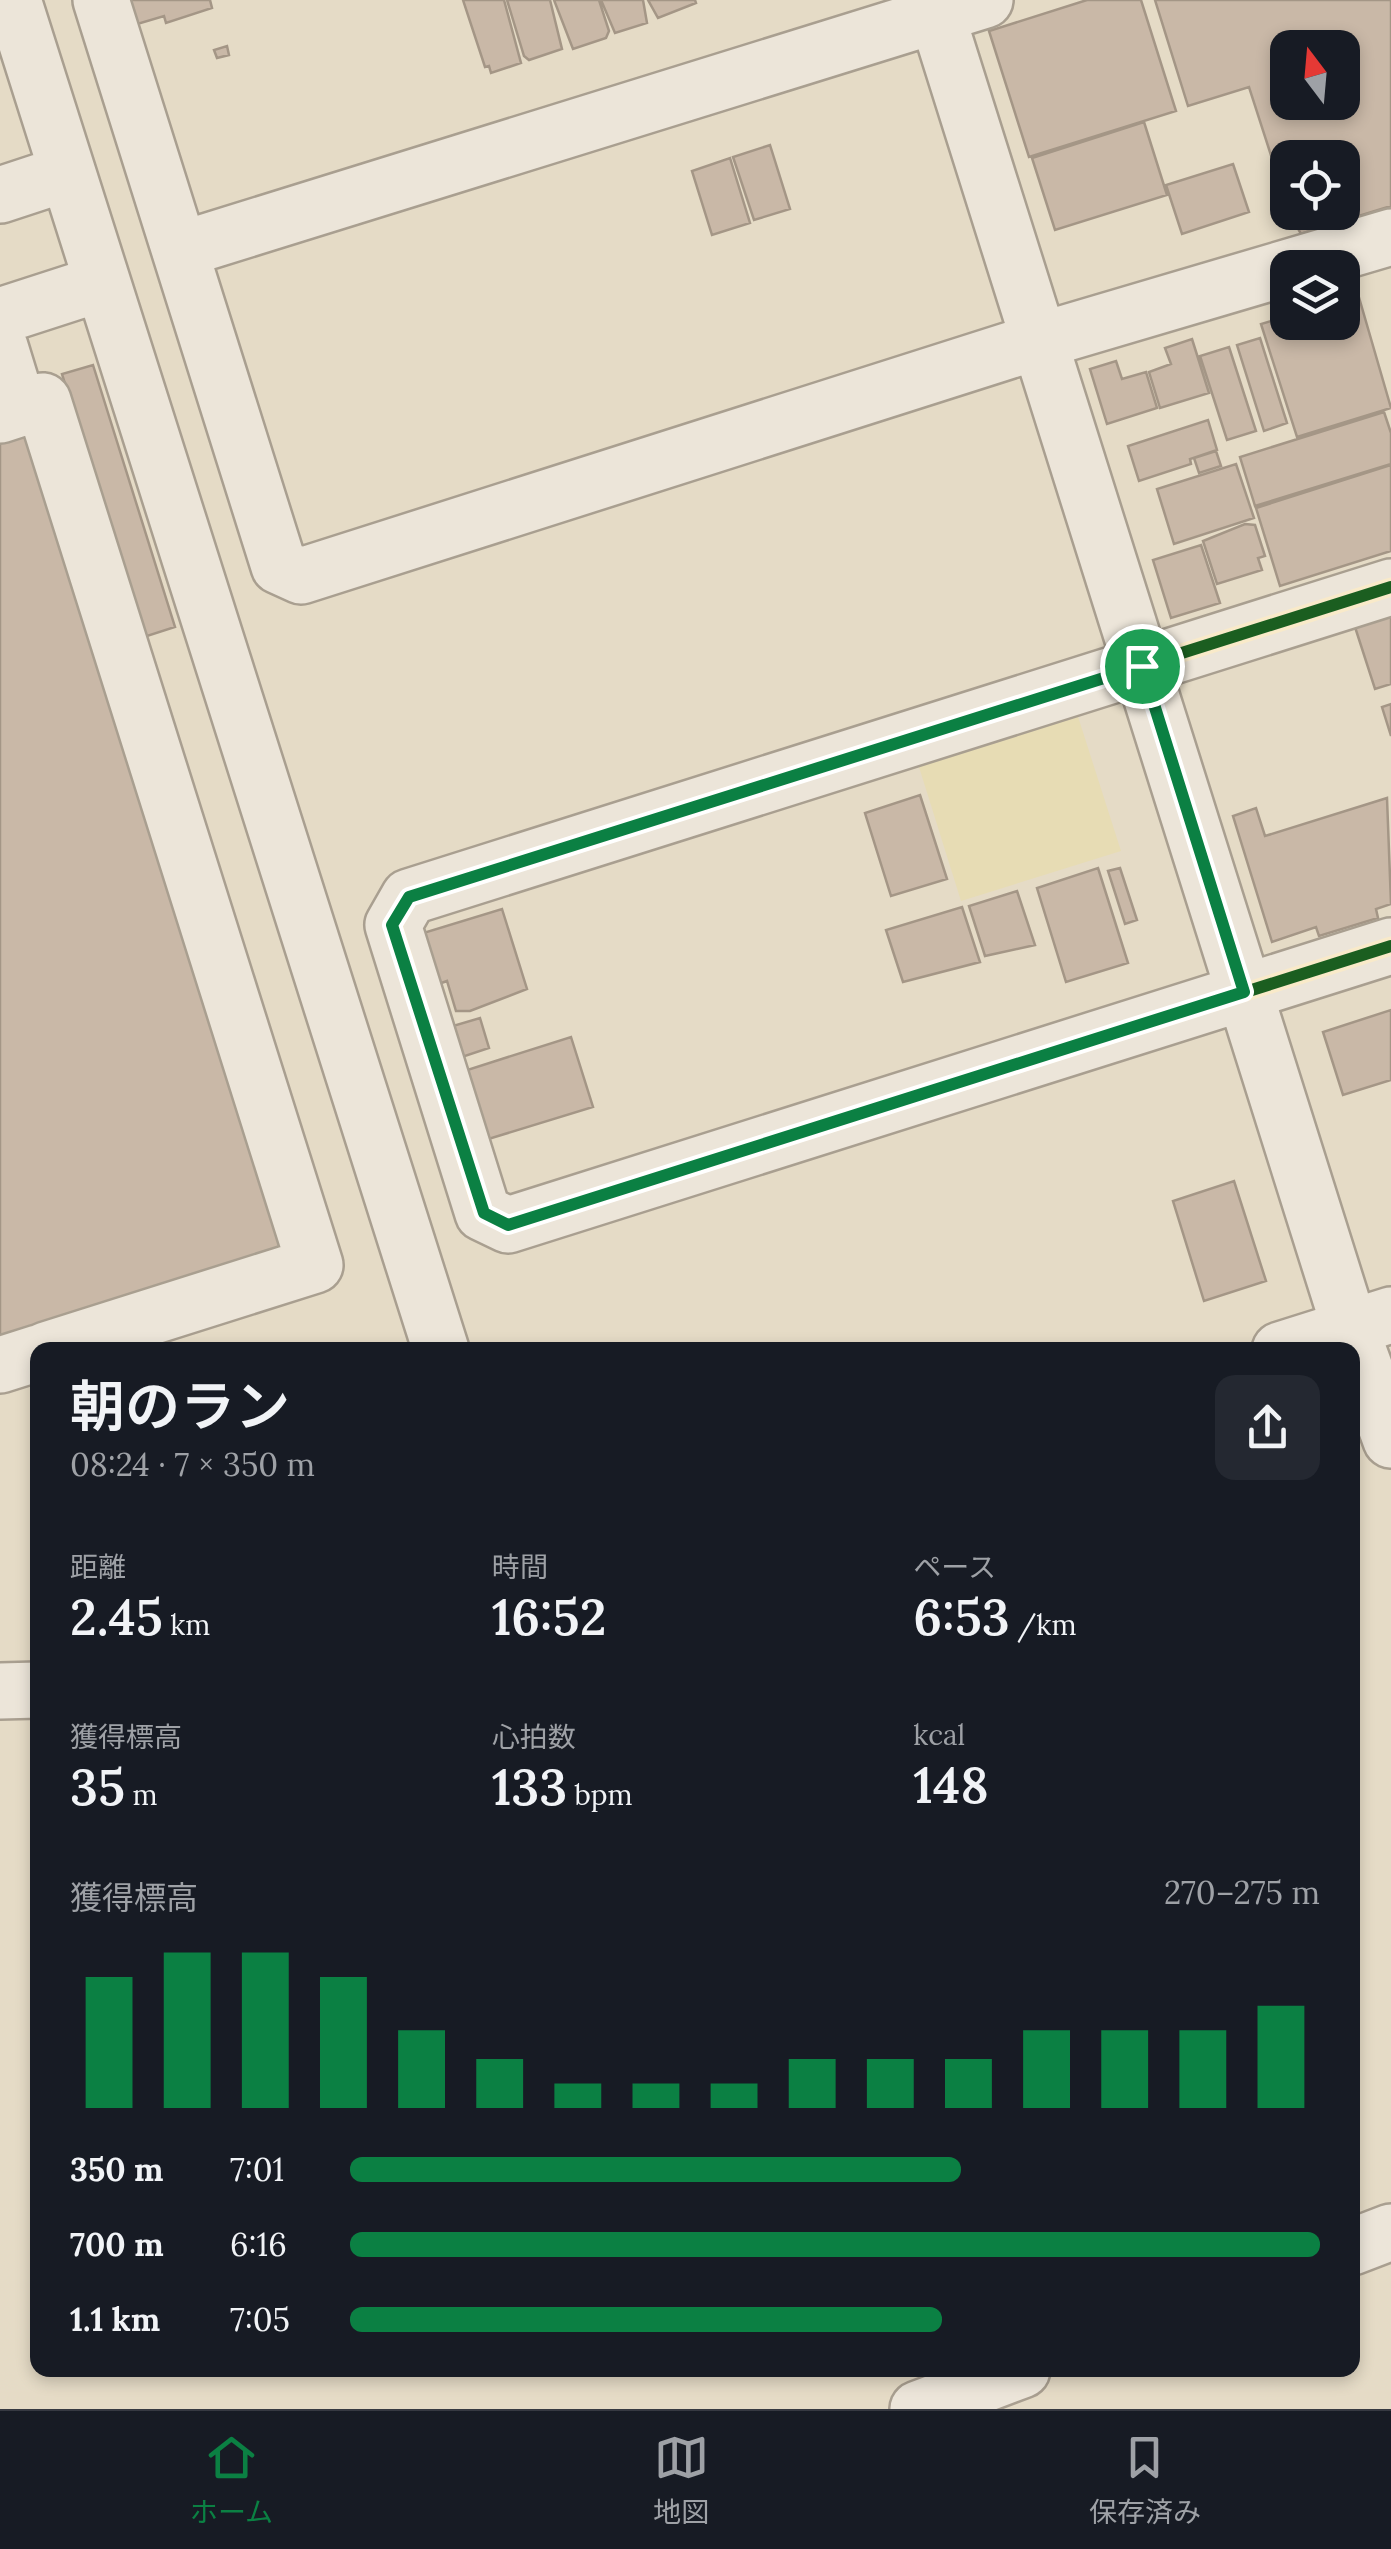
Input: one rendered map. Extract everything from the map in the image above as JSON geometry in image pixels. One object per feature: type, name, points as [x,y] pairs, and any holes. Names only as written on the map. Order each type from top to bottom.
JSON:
[{"type":"street","points":[[13,0],[438,1342]]},
{"type":"street","points":[[101,0],[279,566],[301,576],[1039,341],[1391,237]]},
{"type":"street","points":[[180,250],[951,5],[1039,341],[1244,992],[1370,1321],[1391,1440]]},
{"type":"street","points":[[0,195],[68,174]]},
{"type":"street","points":[[0,316],[102,283]]},
{"type":"street","points":[[0,347],[10,412],[42,401],[315,1265],[71,1342]]},
{"type":"street","points":[[1391,587],[409,897],[392,925],[484,1213],[508,1225],[1391,946]]},
{"type":"street","points":[[1305,1342],[1370,1321]]},
{"type":"street","points":[[0,1365],[30,1356]]},
{"type":"street","points":[[0,1691],[30,1690]]},
{"type":"street","points":[[1360,2244],[1391,2232]]},
{"type":"street","points":[[918,2409],[1003,2377]]},
{"type":"shaded area","points":[[1073,701],[1121,851],[961,901],[914,751]]},
{"type":"building","points":[[126,0],[210,0],[212,8],[166,23],[164,16],[134,25]]},
{"type":"building","points":[[463,0],[504,0],[521,63],[491,73],[489,66],[485,67]]},
{"type":"building","points":[[507,0],[550,0],[562,49],[529,60],[524,56]]},
{"type":"building","points":[[554,0],[599,0],[609,31],[606,38],[573,49]]},
{"type":"building","points":[[601,0],[643,0],[647,23],[615,33]]},
{"type":"building","points":[[648,0],[695,0],[696,3],[658,18]]},
{"type":"building","points":[[1087,0],[1141,0],[1176,111],[1029,157],[989,31]]},
{"type":"building","points":[[1155,0],[1391,0],[1391,206],[1360,216],[1360,140],[1270,140],[1270,152],[1249,87],[1188,106]]},
{"type":"building","points":[[227,46],[229,55],[217,58],[214,50]]},
{"type":"building","points":[[1144,122],[1167,195],[1055,230],[1032,158]]},
{"type":"building","points":[[770,145],[790,209],[754,220],[733,157]]},
{"type":"building","points":[[730,158],[750,223],[712,235],[692,171]]},
{"type":"building","points":[[1233,164],[1249,212],[1182,234],[1166,185]]},
{"type":"building","points":[[1360,301],[1391,408],[1297,437],[1261,324],[1270,321],[1270,340],[1360,340]]},
{"type":"building","points":[[1260,338],[1287,423],[1264,431],[1237,345]]},
{"type":"building","points":[[1192,339],[1209,393],[1160,408],[1149,372],[1171,364],[1165,348]]},
{"type":"building","points":[[1229,347],[1256,431],[1227,440],[1200,356]]},
{"type":"building","points":[[1116,361],[1122,379],[1146,372],[1157,408],[1107,424],[1090,369]]},
{"type":"building","points":[[93,365],[175,627],[144,637],[62,374]]},
{"type":"building","points":[[1384,412],[1391,433],[1391,464],[1255,506],[1240,457]]},
{"type":"building","points":[[1208,420],[1217,450],[1190,459],[1191,464],[1139,481],[1128,446]]},
{"type":"building","points":[[36,428],[295,1248],[0,1341],[0,439]]},
{"type":"building","points":[[1216,451],[1221,466],[1199,473],[1194,458]]},
{"type":"building","points":[[1236,464],[1254,518],[1174,544],[1157,489]]},
{"type":"building","points":[[1391,465],[1391,551],[1280,586],[1256,508]]},
{"type":"building","points":[[1245,524],[1255,525],[1265,556],[1258,558],[1262,570],[1217,584],[1203,541]]},
{"type":"building","points":[[1201,545],[1220,603],[1171,618],[1153,560]]},
{"type":"building","points":[[1391,616],[1391,684],[1375,689],[1355,627]]},
{"type":"building","points":[[1391,704],[1391,736],[1382,707]]},
{"type":"building","points":[[920,795],[947,879],[891,896],[865,813]]},
{"type":"building","points":[[1387,798],[1391,904],[1376,909],[1378,918],[1319,936],[1316,927],[1272,942],[1233,816],[1256,808],[1265,836]]},
{"type":"building","points":[[1098,868],[1128,963],[1066,982],[1037,888]]},
{"type":"building","points":[[1120,868],[1137,920],[1125,924],[1108,871]]},
{"type":"building","points":[[1017,891],[1035,945],[985,956],[969,906]]},
{"type":"building","points":[[962,907],[980,962],[903,982],[886,930]]},
{"type":"building","points":[[502,909],[527,989],[470,1011],[456,1011],[447,981],[436,985],[420,934]]},
{"type":"building","points":[[1391,1010],[1391,1080],[1343,1095],[1323,1032]]},
{"type":"building","points":[[480,1018],[489,1048],[456,1059],[446,1028]]},
{"type":"building","points":[[571,1037],[593,1107],[482,1141],[461,1072]]},
{"type":"building","points":[[1234,1181],[1266,1281],[1204,1301],[1173,1201]]},
{"type":"cycle path","points":[[1391,587],[409,897],[393,925],[483,1213],[508,1225],[1391,946]]},
{"type":"route","points":[[1142,666],[1244,992],[508,1225],[484,1213],[392,925],[409,897],[1142,666]]}]
